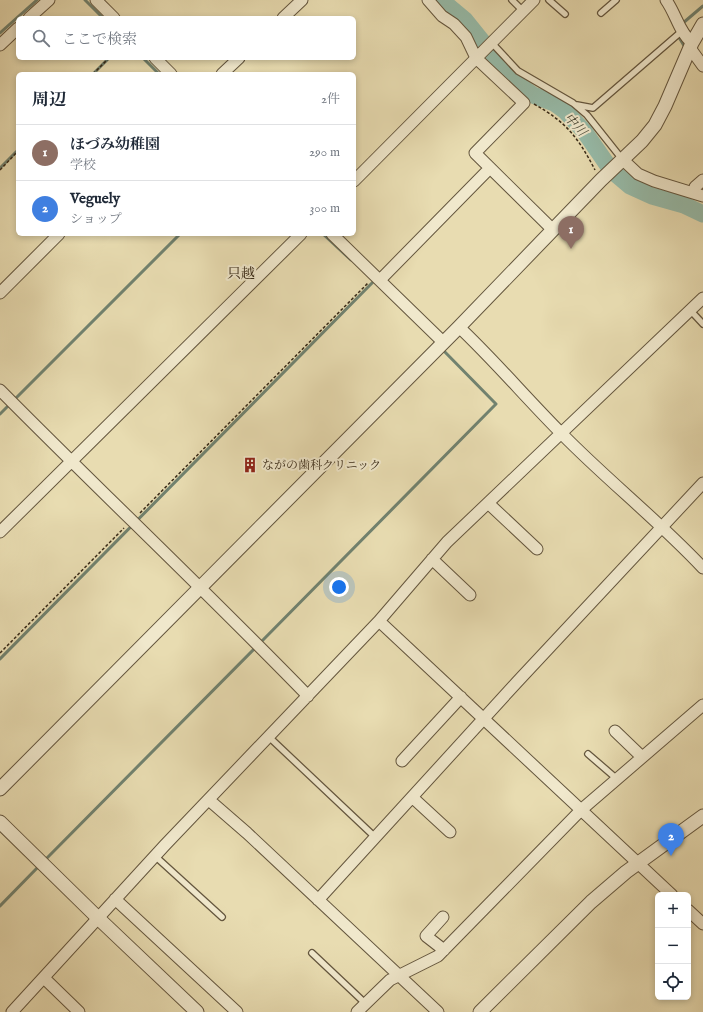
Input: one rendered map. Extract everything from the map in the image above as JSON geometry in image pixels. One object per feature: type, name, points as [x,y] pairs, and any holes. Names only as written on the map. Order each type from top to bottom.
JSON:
[{"type":"street","points":[[31,16],[49,0]]},
{"type":"street","points":[[285,16],[302,0]]},
{"type":"street","points":[[428,0],[466,37],[476,58],[524,103],[475,153],[552,229]]},
{"type":"street","points":[[356,179],[534,0]]},
{"type":"street","points":[[666,0],[674,11],[683,35],[691,45],[703,66]]},
{"type":"street","points":[[102,2],[112,16]]},
{"type":"street","points":[[0,789],[442,341],[458,327],[552,229],[642,141],[655,125],[665,106],[691,45],[703,24]]},
{"type":"street","points":[[2,39],[16,29]]},
{"type":"street","points":[[157,60],[169,72]]},
{"type":"street","points":[[224,72],[237,60]]},
{"type":"street","points":[[622,159],[638,174],[649,179],[703,196]]},
{"type":"street","points":[[378,278],[490,168]]},
{"type":"street","points":[[0,293],[57,236]]},
{"type":"street","points":[[0,532],[299,236]]},
{"type":"street","points":[[334,236],[442,341]]},
{"type":"street","points":[[16,1011],[115,899],[379,621],[432,559],[488,503],[703,298]]},
{"type":"street","points":[[458,327],[476,343],[562,434],[662,526],[703,568]]},
{"type":"street","points":[[0,390],[308,696]]},
{"type":"street","points":[[318,900],[484,718],[703,483]]},
{"type":"street","points":[[488,503],[537,549]]},
{"type":"street","points":[[432,559],[470,595]]},
{"type":"street","points":[[379,621],[669,892]]},
{"type":"street","points":[[402,761],[462,697]]},
{"type":"street","points":[[357,1012],[398,975],[438,956],[581,810],[703,705]]},
{"type":"street","points":[[615,732],[642,757]]},
{"type":"street","points":[[412,797],[450,832]]},
{"type":"street","points":[[209,800],[438,1012]]},
{"type":"street","points":[[480,1012],[591,902],[638,863],[703,816]]},
{"type":"street","points":[[0,822],[197,1012]]},
{"type":"street","points":[[115,899],[237,1012]]},
{"type":"street","points":[[691,913],[703,924]]},
{"type":"street","points":[[443,917],[426,936],[444,950]]},
{"type":"street","points":[[44,978],[79,1012]]},
{"type":"lane","points":[[512,0],[523,12]]},
{"type":"lane","points":[[549,0],[565,14]]},
{"type":"lane","points":[[601,13],[616,0]]},
{"type":"lane","points":[[491,42],[518,71],[573,103],[582,107],[593,108],[682,31]]},
{"type":"lane","points":[[573,103],[586,115],[622,159]]},
{"type":"lane","points":[[691,311],[703,324]]},
{"type":"lane","points":[[269,737],[375,838]]},
{"type":"lane","points":[[588,754],[617,779]]},
{"type":"lane","points":[[155,856],[222,917]]},
{"type":"lane","points":[[312,954],[366,1004]]},
{"type":"path","points":[[96,72],[107,60]]},
{"type":"path","points":[[531,107],[532,103],[554,116],[571,131],[584,148],[601,180]]},
{"type":"path","points":[[0,170],[16,153]]},
{"type":"path","points":[[134,518],[378,278]]},
{"type":"path","points":[[0,653],[129,524]]},
{"type":"waterway","points":[[19,16],[37,0]]},
{"type":"waterway","points":[[85,0],[101,16]]},
{"type":"waterway","name":"中川","points":[[441,0],[465,20],[514,81],[533,95],[554,103],[565,111],[584,131],[611,170],[630,186],[652,196],[684,205],[703,214]]},
{"type":"waterway","points":[[683,23],[703,6]]},
{"type":"waterway","points":[[0,33],[16,19]]},
{"type":"waterway","points":[[680,39],[686,49]]},
{"type":"waterway","points":[[95,72],[107,60]]},
{"type":"waterway","points":[[145,60],[157,72]]},
{"type":"waterway","points":[[0,168],[16,152]]},
{"type":"waterway","points":[[14,400],[178,236]]},
{"type":"waterway","points":[[325,236],[351,260]]},
{"type":"waterway","points":[[0,659],[374,281]]},
{"type":"waterway","points":[[260,643],[496,404],[442,349]]},
{"type":"waterway","points":[[0,414],[10,404]]},
{"type":"waterway","points":[[45,860],[256,647]]},
{"type":"waterway","points":[[0,906],[39,866]]},
{"type":"place","name":"ほづみ幼稚園","points":[[571,249]]},
{"type":"place","name":"ながの歯科クリニック","points":[[250,465]]},
{"type":"place","name":"Veguely","points":[[671,856]]},
{"type":"district","name":"只越","points":[[241,273]]}]
